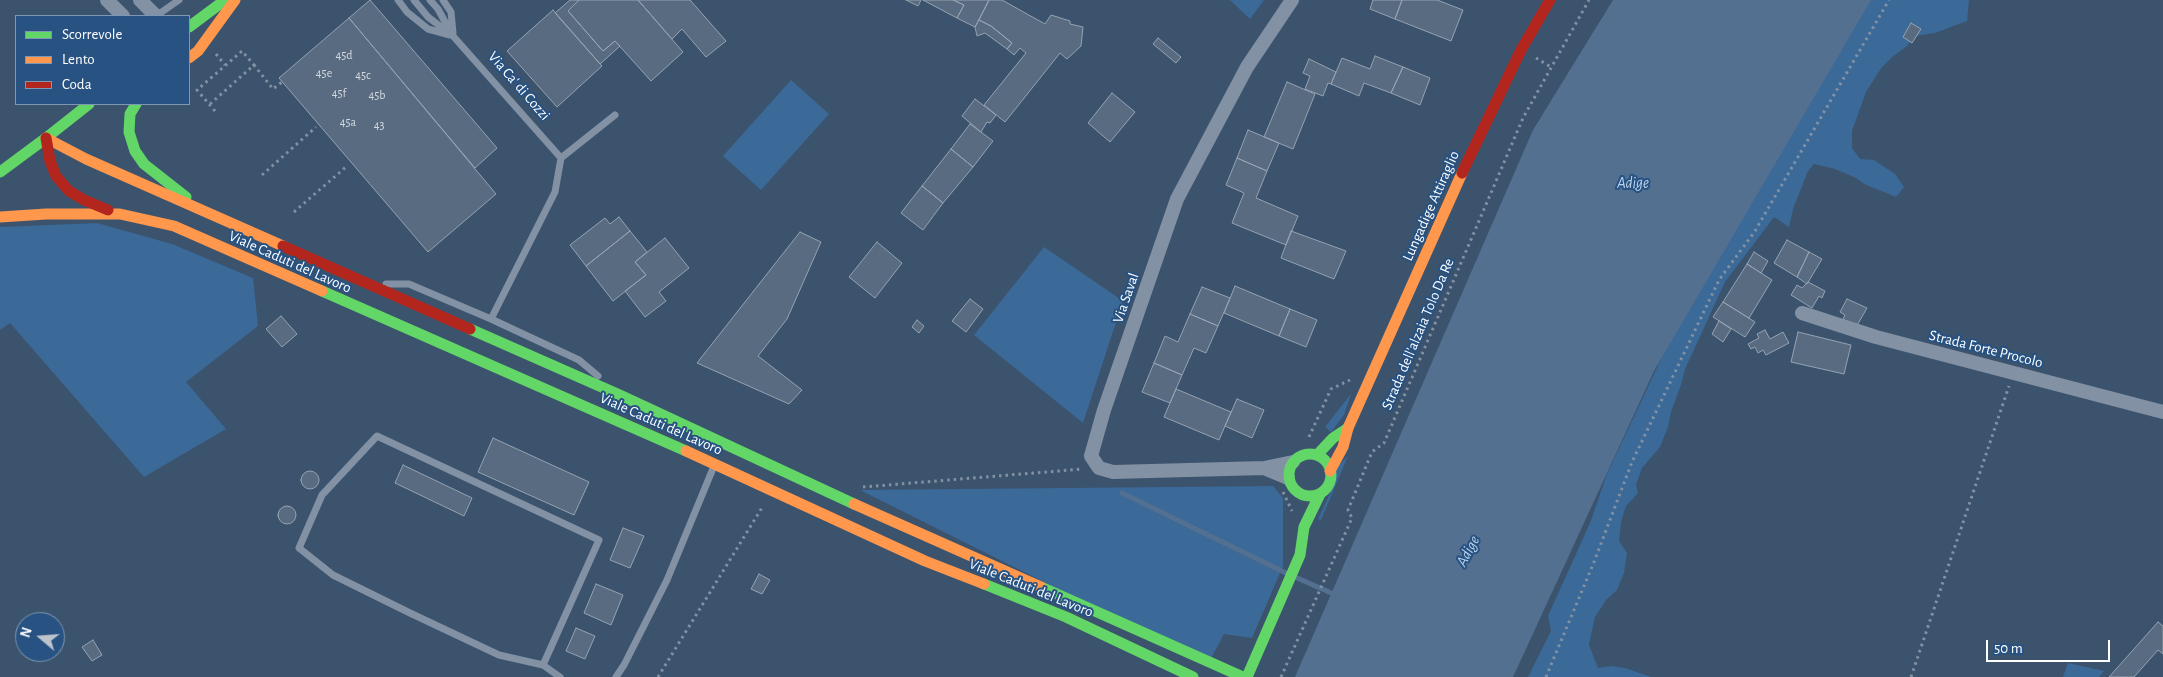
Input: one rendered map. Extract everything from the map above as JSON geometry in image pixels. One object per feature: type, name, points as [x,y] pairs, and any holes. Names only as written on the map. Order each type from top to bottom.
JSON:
[{"type":"main road","points":[[190,26],[225,0]]},
{"type":"main road","points":[[190,57],[198,51],[235,0]]},
{"type":"main road","name":"Lungadige Attiraglio","points":[[1245,677],[1300,555],[1304,528],[1320,494],[1329,484],[1330,470],[1343,447],[1348,428],[1464,169],[1521,50],[1550,0]]},
{"type":"main road","points":[[0,172],[88,105]]},
{"type":"main road","name":"Viale Caduti del Lavoro","points":[[135,105],[130,114],[129,132],[135,150],[144,164],[205,211]]},
{"type":"main road","name":"Viale Caduti del Lavoro","points":[[46,138],[86,159],[622,396],[836,496],[1245,677]]},
{"type":"main road","name":"Viale Caduti del Lavoro","points":[[46,138],[56,176],[69,191],[84,200],[120,214],[174,226],[715,464],[925,561],[1066,617],[1190,676]]},
{"type":"main road","name":"Viale Caduti del Lavoro","points":[[0,217],[46,214],[120,214]]},
{"type":"main road","name":"Lungadige Attiraglio","points":[[1293,462],[1302,456],[1316,455],[1333,438],[1348,428]]},
{"type":"main road","points":[[1316,455],[1326,461],[1330,470]]},
{"type":"main road","points":[[1288,478],[1288,472],[1293,462]]},
{"type":"main road","name":"Lungadige Attiraglio","points":[[1288,478],[1295,491],[1304,528]]},
{"type":"main road","points":[[1295,491],[1308,497],[1320,494]]},
{"type":"street","points":[[107,0],[123,15]]},
{"type":"street","points":[[140,0],[155,15]]},
{"type":"street","name":"Via Saval","points":[[1099,468],[1091,456],[1104,410],[1177,199],[1247,67],[1292,0]]},
{"type":"street","name":"Strada Forte Procolo","points":[[1802,313],[1876,337],[2163,412]]},
{"type":"street","points":[[1099,468],[1113,472],[1264,468],[1293,462]]},
{"type":"street","points":[[1264,468],[1288,478]]},
{"type":"lane","points":[[157,15],[179,0]]},
{"type":"lane","points":[[398,0],[408,12],[428,29],[453,36],[451,12],[443,0]]},
{"type":"lane","name":"Via Ca' di Cozzi","points":[[414,0],[428,16],[453,36],[561,158]]},
{"type":"lane","name":"Via Ca' di Cozzi","points":[[430,0],[438,9],[453,36]]},
{"type":"lane","points":[[491,319],[555,192],[561,158],[614,115]]},
{"type":"lane","name":"Viale Caduti del Lavoro","points":[[367,284],[409,284],[491,319],[579,360],[622,396]]},
{"type":"lane","points":[[542,665],[599,540],[377,436],[322,496],[299,548],[333,575],[500,655],[542,665],[560,677]]},
{"type":"lane","points":[[616,677],[667,580],[715,464]]},
{"type":"path","name":"Strada dell'alzaia Tolo Da Re","points":[[1281,677],[1352,518],[1348,510],[1372,452],[1384,443],[1523,118],[1589,0]]},
{"type":"path","points":[[1546,677],[1594,562],[1632,462],[1719,280],[1755,231],[1889,0]]},
{"type":"path","points":[[215,111],[197,90],[242,51],[273,89],[282,82]]},
{"type":"path","points":[[210,104],[254,65]]},
{"type":"path","points":[[262,175],[316,127]]},
{"type":"path","points":[[294,212],[347,166]]},
{"type":"path","points":[[1911,677],[2008,388],[2019,374]]},
{"type":"path","points":[[836,496],[865,486],[1099,468]]},
{"type":"path","points":[[1279,489],[1290,502],[1292,518]]},
{"type":"path","points":[[658,677],[772,490]]},
{"type":"shaded area","points":[[1230,0],[1264,0],[1250,19]]},
{"type":"shaded area","points":[[1855,0],[1969,0],[1967,21],[1935,33],[1914,36],[1907,46],[1882,67],[1866,92],[1852,131],[1852,148],[1860,159],[1874,160],[1895,174],[1904,187],[1896,197],[1864,184],[1856,178],[1835,169],[1814,164],[1808,171],[1793,209],[1789,227],[1774,217],[1725,282],[1685,369],[1668,427],[1660,447],[1642,468],[1636,485],[1638,493],[1626,506],[1621,522],[1619,541],[1627,553],[1624,573],[1617,590],[1606,600],[1595,617],[1589,645],[1598,668],[1611,666],[1625,668],[1651,677],[1528,677],[1551,631],[1548,616],[1590,523],[1607,474],[1679,321]]},
{"type":"shaded area","points":[[791,80],[829,114],[761,190],[723,156]]},
{"type":"shaded area","points":[[97,223],[172,244],[253,278],[258,326],[186,382],[226,429],[144,477],[10,323],[0,330],[0,227]]},
{"type":"shaded area","points":[[1044,247],[1123,301],[1083,423],[974,335]]},
{"type":"shaded area","points":[[1351,394],[1344,415],[1331,432],[1325,427]]},
{"type":"shaded area","points":[[1348,456],[1321,520],[1318,519],[1334,485],[1337,467]]},
{"type":"shaded area","points":[[1273,486],[1283,498],[1283,566],[1252,638],[1224,634],[1208,664],[860,490]]},
{"type":"shaded area","points":[[2068,663],[2104,671],[2099,677],[2063,677]]},
{"type":"water","name":"Adige","points":[[1613,0],[1871,0],[1654,371],[1513,677],[1295,677],[1533,130]]},
{"type":"building","points":[[370,0],[497,148],[475,168],[349,18]]},
{"type":"building","points":[[570,0],[579,0],[568,11],[603,51],[615,41],[620,46],[600,64],[555,13]]},
{"type":"building","points":[[579,0],[638,0],[683,52],[651,81],[615,41],[603,51],[568,11]]},
{"type":"building","points":[[638,0],[690,0],[726,41],[706,57],[682,29],[672,39]]},
{"type":"building","points":[[906,0],[921,0],[918,6]]},
{"type":"building","points":[[923,0],[953,0],[964,5],[957,18]]},
{"type":"building","points":[[953,0],[989,0],[975,27],[957,18],[964,5]]},
{"type":"building","points":[[989,0],[1002,0],[1045,24],[1051,15],[1070,21],[1070,24],[1083,27],[1081,46],[1067,59],[1060,53],[1005,122],[984,105],[1026,53],[1020,48],[1014,55],[1007,49],[1012,43],[991,26],[979,20]]},
{"type":"building","points":[[1373,0],[1402,0],[1395,19],[1370,9]]},
{"type":"building","points":[[1402,0],[1437,0],[1463,10],[1451,41],[1395,19]]},
{"type":"building","points":[[553,10],[602,66],[557,107],[507,51]]},
{"type":"building","points":[[349,18],[496,194],[428,252],[279,78]]},
{"type":"building","points":[[979,20],[991,26],[1012,43],[1007,49],[985,33],[977,36],[975,27]]},
{"type":"building","points":[[1911,23],[1921,29],[1912,43],[1903,37]]},
{"type":"building","points":[[1158,38],[1181,57],[1176,63],[1153,44]]},
{"type":"building","points":[[1375,56],[1403,67],[1391,93],[1364,83],[1359,96],[1331,84],[1342,58],[1370,69]]},
{"type":"building","points":[[1309,59],[1336,72],[1331,84],[1328,83],[1323,96],[1305,89],[1310,76],[1303,73]]},
{"type":"building","points":[[1403,67],[1430,78],[1420,105],[1391,93]]},
{"type":"building","points":[[1287,82],[1315,94],[1293,149],[1264,137]]},
{"type":"building","points":[[1112,93],[1135,112],[1110,142],[1088,123]]},
{"type":"building","points":[[975,99],[996,115],[990,123],[987,122],[981,132],[962,116]]},
{"type":"building","points":[[970,124],[993,141],[973,167],[951,149]]},
{"type":"building","points":[[1248,130],[1279,143],[1267,171],[1237,158]]},
{"type":"building","points":[[951,149],[973,167],[943,203],[922,186]]},
{"type":"building","points":[[1237,158],[1267,171],[1256,198],[1298,216],[1286,245],[1232,223],[1244,193],[1226,185]]},
{"type":"building","points":[[922,186],[943,203],[923,230],[901,213]]},
{"type":"building","points":[[619,217],[630,231],[586,266],[570,245],[605,218],[610,224]]},
{"type":"building","points":[[630,231],[647,252],[635,262],[646,275],[613,301],[586,266]]},
{"type":"building","points":[[1291,231],[1346,251],[1334,279],[1281,258]]},
{"type":"building","points":[[800,232],[821,242],[787,319],[758,356],[802,390],[789,404],[697,363]]},
{"type":"building","points":[[665,238],[689,268],[659,292],[666,301],[645,317],[625,291],[646,275],[635,262]]},
{"type":"building","points":[[1787,240],[1809,252],[1797,277],[1774,263]]},
{"type":"building","points":[[877,242],[902,263],[875,298],[849,277]]},
{"type":"building","points":[[1754,252],[1768,261],[1761,273],[1747,264]]},
{"type":"building","points":[[1809,252],[1822,259],[1807,284],[1797,277]]},
{"type":"building","points":[[1747,264],[1772,280],[1749,318],[1723,302]]},
{"type":"building","points":[[1808,282],[1825,291],[1822,298],[1819,296],[1812,308],[1791,295],[1797,285],[1802,288]]},
{"type":"building","points":[[1235,286],[1290,309],[1279,336],[1224,313]]},
{"type":"building","points":[[1202,287],[1230,298],[1218,326],[1190,314]]},
{"type":"building","points":[[970,299],[983,309],[966,332],[952,321]]},
{"type":"building","points":[[1847,299],[1867,308],[1856,327],[1843,319],[1845,315],[1840,312]]},
{"type":"building","points":[[1723,302],[1755,322],[1745,337],[1713,317]]},
{"type":"building","points":[[1290,309],[1317,320],[1306,347],[1279,336]]},
{"type":"building","points":[[1190,314],[1218,326],[1206,353],[1194,348],[1182,375],[1154,363],[1165,336],[1178,342]]},
{"type":"building","points":[[281,316],[297,334],[282,347],[266,329]]},
{"type":"building","points":[[917,320],[924,326],[919,333],[912,327]]},
{"type":"building","points":[[1719,321],[1731,329],[1723,342],[1712,334]]},
{"type":"building","points":[[1765,330],[1770,339],[1783,332],[1789,343],[1766,355],[1763,350],[1758,353],[1755,347],[1751,349],[1748,344],[1759,338],[1757,334]]},
{"type":"building","points":[[1798,332],[1851,345],[1844,374],[1791,362]]},
{"type":"building","points":[[1154,363],[1182,375],[1170,403],[1142,392]]},
{"type":"building","points":[[1176,389],[1231,412],[1219,440],[1164,417]]},
{"type":"building","points":[[1237,399],[1264,410],[1252,438],[1225,426]]},
{"type":"building","points":[[493,438],[589,482],[574,515],[478,472]]},
{"type":"building","points":[[403,465],[472,498],[464,516],[395,483]]},
{"type":"building","points":[[310,471],[316,474],[319,480],[316,486],[310,489],[304,486],[301,480],[304,474]]},
{"type":"building","points":[[287,506],[293,509],[296,515],[293,521],[287,524],[281,521],[278,515],[281,509]]},
{"type":"building","points":[[623,528],[644,536],[630,568],[610,560]]},
{"type":"building","points":[[759,574],[770,580],[762,594],[751,589]]},
{"type":"building","points":[[596,584],[623,595],[611,625],[584,613]]},
{"type":"building","points":[[2158,622],[2163,626],[2163,654],[2158,650],[2134,677],[2109,677]]},
{"type":"building","points":[[576,628],[595,636],[585,659],[566,651]]},
{"type":"building","points":[[93,640],[102,655],[92,661],[82,647]]},
{"type":"waterway","points":[[1122,493],[1288,574]]},
{"type":"waterway","points":[[1295,577],[1338,596]]},
{"type":"traffic: fast","points":[[190,26],[225,0]]},
{"type":"traffic: fast","points":[[46,138],[88,105]]},
{"type":"traffic: fast","points":[[135,105],[130,114],[129,132],[135,151],[144,164],[186,197]]},
{"type":"traffic: fast","points":[[0,172],[46,138]]},
{"type":"traffic: fast","points":[[322,291],[686,451]]},
{"type":"traffic: fast","points":[[470,329],[622,396],[854,504]]},
{"type":"traffic: fast","points":[[1317,455],[1333,438],[1348,428]]},
{"type":"traffic: fast","points":[[1314,454],[1322,457],[1328,463],[1331,475],[1328,487],[1322,493],[1306,496],[1298,493],[1292,487],[1289,471],[1292,463],[1298,457],[1314,454]]},
{"type":"traffic: fast","points":[[1247,677],[1300,555],[1304,527],[1320,494]]},
{"type":"traffic: fast","points":[[984,584],[1066,617],[1193,677]]},
{"type":"traffic: fast","points":[[1041,587],[1243,677]]},
{"type":"traffic: slow","points":[[190,57],[198,51],[235,0]]},
{"type":"traffic: slow","points":[[46,138],[86,159],[283,246]]},
{"type":"traffic: slow","points":[[1330,471],[1343,447],[1348,428],[1462,173]]},
{"type":"traffic: slow","points":[[0,217],[46,214],[120,214],[174,226],[322,291]]},
{"type":"traffic: slow","points":[[686,451],[925,561],[984,584]]},
{"type":"traffic: slow","points":[[854,504],[1041,587]]},
{"type":"traffic: jam","points":[[1462,173],[1521,50],[1550,0]]},
{"type":"traffic: jam","points":[[46,138],[50,161],[56,176],[69,191],[84,200],[108,210]]},
{"type":"traffic: jam","points":[[283,246],[470,329]]}]
